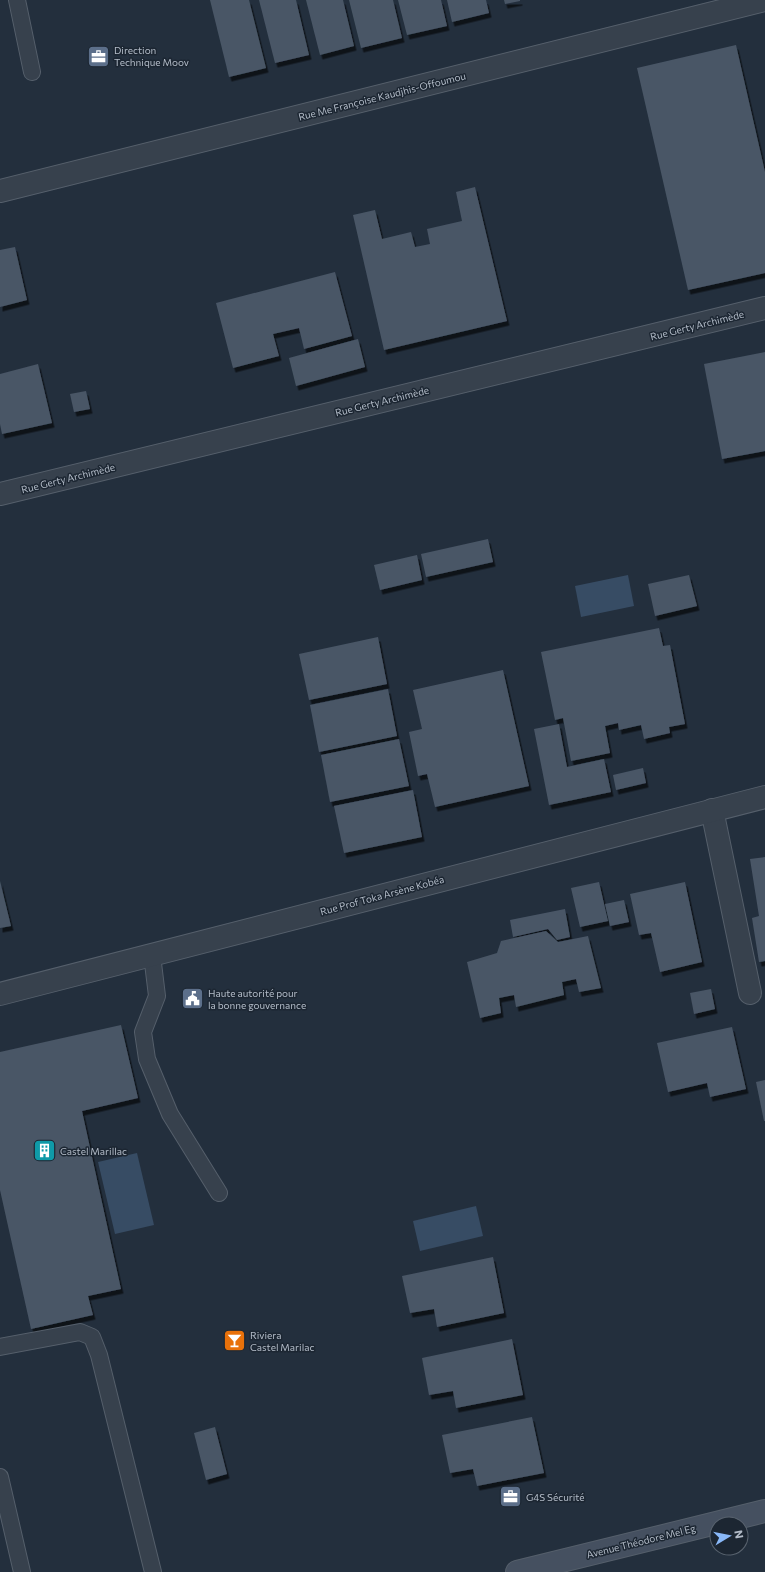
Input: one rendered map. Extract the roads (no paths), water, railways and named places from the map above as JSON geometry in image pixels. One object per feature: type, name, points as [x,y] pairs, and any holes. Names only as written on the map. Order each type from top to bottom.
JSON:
[{"type":"main road","name":"Avenue Théodore Mel Eg","points":[[517,1572],[765,1510]]},
{"type":"street","name":"Rue Me Françoise Kaudjhis-Offoumou","points":[[0,191],[765,0]]},
{"type":"street","name":"Rue Gerty Archimède","points":[[0,494],[765,308]]},
{"type":"street","name":"Rue Prof Toka Arsène Kobéa","points":[[0,994],[765,797]]},
{"type":"street","points":[[712,810],[750,993]]},
{"type":"lane","points":[[17,0],[32,72]]},
{"type":"lane","points":[[152,955],[158,996],[143,1032],[147,1059],[170,1114],[219,1193]]},
{"type":"lane","points":[[0,1348],[80,1332],[92,1337],[99,1355],[153,1572]]},
{"type":"lane","points":[[0,1477],[22,1572]]},
{"type":"water","points":[[628,575],[634,606],[581,617],[575,586]]},
{"type":"water","points":[[137,1153],[154,1225],[115,1234],[98,1162]]},
{"type":"water","points":[[476,1206],[483,1236],[420,1251],[413,1221]]},
{"type":"place","name":"Direction Technique Moov","points":[[99,56]]},
{"type":"place","name":"Haute autorité pour la bonne gouvernance","points":[[193,999]]},
{"type":"place","name":"Castel Marillac","points":[[45,1151]]},
{"type":"place","name":"Riviera Castel Marilac","points":[[235,1341]]},
{"type":"place","name":"G4S Sécurité","points":[[511,1497]]}]
